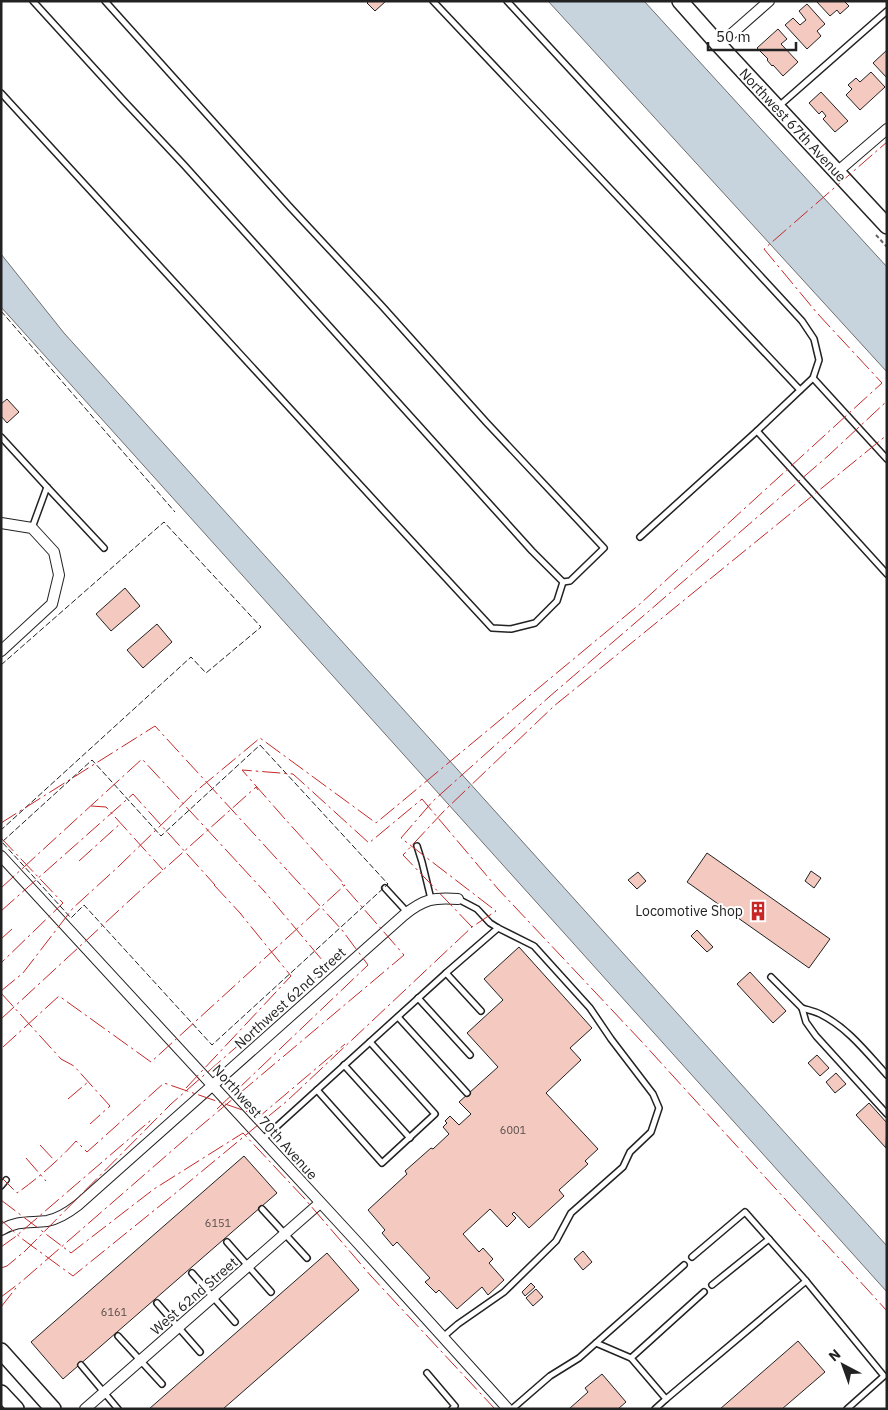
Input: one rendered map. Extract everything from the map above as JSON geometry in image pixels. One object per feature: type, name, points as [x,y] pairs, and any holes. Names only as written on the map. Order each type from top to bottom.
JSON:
[{"type":"street","name":"Northwest 67th Avenue","points":[[680,1],[887,226]]},
{"type":"street","points":[[719,45],[769,1]]},
{"type":"street","points":[[837,172],[887,129]]},
{"type":"street","points":[[1,651],[52,604],[59,574],[54,552],[32,528],[6,524]]},
{"type":"street","name":"Northwest 70th Avenue","points":[[1,856],[213,1085],[508,1409]]},
{"type":"street","name":"Northwest 62nd Street","points":[[2,1229],[22,1222],[57,1218],[78,1205],[407,912],[431,899],[458,899]]},
{"type":"street","name":"West 62nd Street","points":[[86,1409],[320,1203]]},
{"type":"street","points":[[1,1352],[54,1409]]},
{"type":"street","points":[[1,1393],[16,1409]]},
{"type":"lane","points":[[33,1],[184,165],[508,524],[563,582]]},
{"type":"lane","points":[[105,1],[486,422],[604,548],[570,581],[563,582]]},
{"type":"lane","points":[[433,1],[800,390]]},
{"type":"lane","points":[[507,1],[802,320],[814,339],[819,360],[814,378],[640,537]]},
{"type":"lane","points":[[777,108],[887,11]]},
{"type":"lane","points":[[1,93],[492,628],[511,629],[535,623],[557,602],[563,582]]},
{"type":"lane","points":[[814,378],[887,459]]},
{"type":"lane","points":[[757,431],[887,574]]},
{"type":"lane","points":[[1,436],[104,548]]},
{"type":"lane","points":[[32,528],[47,487]]},
{"type":"lane","points":[[417,846],[431,899]]},
{"type":"lane","points":[[385,888],[407,912]]},
{"type":"lane","points":[[443,1337],[458,1324],[504,1292],[556,1241],[571,1213],[623,1167],[630,1152],[651,1132],[659,1108],[653,1094],[611,1040],[590,1008],[534,946],[498,928],[490,923],[477,909],[458,899]]},
{"type":"lane","points":[[262,1139],[498,928]]},
{"type":"lane","points":[[446,973],[481,1011]]},
{"type":"lane","points":[[771,977],[802,1008],[819,1014],[835,1023],[887,1075]]},
{"type":"lane","points":[[418,998],[470,1055]]},
{"type":"lane","points":[[802,1008],[806,1022],[816,1036],[887,1114]]},
{"type":"lane","points":[[398,1017],[467,1093]]},
{"type":"lane","points":[[317,1090],[382,1163],[410,1138],[436,1114],[370,1042]]},
{"type":"lane","points":[[344,1065],[410,1138]]},
{"type":"lane","points":[[1,1186],[6,1180]]},
{"type":"lane","points":[[262,1209],[307,1258]]},
{"type":"lane","points":[[692,1257],[745,1212],[806,1281],[884,1376],[847,1409]]},
{"type":"lane","points":[[712,1285],[769,1239]]},
{"type":"lane","points":[[227,1242],[271,1292]]},
{"type":"lane","points":[[512,1409],[550,1376],[579,1358],[684,1265]]},
{"type":"lane","points":[[192,1273],[235,1322]]},
{"type":"lane","points":[[655,1409],[806,1281]]},
{"type":"lane","points":[[631,1358],[704,1292]]},
{"type":"lane","points":[[157,1303],[200,1352]]},
{"type":"lane","points":[[118,1336],[162,1384]]},
{"type":"lane","points":[[596,1343],[631,1358],[666,1399]]},
{"type":"lane","points":[[81,1366],[118,1409]]},
{"type":"lane","points":[[427,1373],[455,1406],[452,1409]]},
{"type":"shaded area","points":[[548,1],[644,1],[887,267],[887,372]]},
{"type":"shaded area","points":[[1,254],[64,333],[887,1246],[887,1292],[1,307]]},
{"type":"building","points":[[369,1],[386,1],[375,11],[367,3]]},
{"type":"building","points":[[818,1],[846,1],[849,6],[840,14],[837,10],[830,16]]},
{"type":"building","points":[[807,4],[825,24],[817,31],[821,36],[807,49],[785,25],[793,18],[800,25],[806,20],[799,11]]},
{"type":"building","points":[[778,29],[787,39],[781,44],[798,62],[783,76],[757,48]]},
{"type":"building","points":[[887,50],[887,78],[873,63]]},
{"type":"building","points":[[871,72],[885,87],[860,110],[846,95],[852,89],[848,85],[856,78],[860,82]]},
{"type":"building","points":[[821,92],[848,121],[835,132],[823,119],[826,116],[822,111],[819,114],[809,103]]},
{"type":"building","points":[[7,399],[19,412],[7,423],[1,416],[1,404]]},
{"type":"building","points":[[125,588],[140,606],[111,631],[96,614]]},
{"type":"building","points":[[157,624],[172,642],[143,668],[127,650]]},
{"type":"building","name":"Locomotive Shop","points":[[707,853],[830,939],[809,968],[687,882]]},
{"type":"building","points":[[811,871],[821,878],[814,888],[805,881]]},
{"type":"building","points":[[638,872],[646,881],[637,889],[628,880]]},
{"type":"building","points":[[697,930],[713,947],[707,952],[691,936]]},
{"type":"building","points":[[519,947],[592,1028],[570,1048],[581,1060],[546,1093],[598,1149],[585,1161],[588,1164],[559,1190],[564,1196],[529,1228],[514,1212],[512,1214],[516,1218],[507,1227],[490,1209],[463,1234],[479,1252],[483,1248],[493,1259],[489,1263],[504,1280],[488,1295],[482,1287],[457,1309],[439,1290],[436,1293],[425,1282],[430,1278],[397,1242],[393,1246],[382,1233],[385,1230],[368,1210],[407,1174],[405,1171],[449,1134],[443,1127],[447,1123],[445,1121],[450,1116],[459,1125],[471,1114],[459,1102],[498,1067],[467,1033],[503,1000],[484,979]]},
{"type":"building","points":[[750,972],[786,1011],[773,1023],[737,984]]},
{"type":"building","points":[[817,1055],[829,1068],[820,1076],[808,1063]]},
{"type":"building","points":[[836,1073],[846,1084],[835,1093],[826,1082]]},
{"type":"building","points":[[869,1103],[887,1123],[886,1148],[856,1115]]},
{"type":"building","points":[[244,1156],[277,1193],[63,1379],[31,1342]]},
{"type":"building","points":[[583,1251],[592,1262],[583,1270],[574,1259]]},
{"type":"building","points":[[327,1253],[359,1290],[223,1409],[149,1409]]},
{"type":"building","points":[[531,1283],[535,1287],[525,1296],[522,1292]]},
{"type":"building","points":[[536,1289],[543,1297],[533,1306],[526,1298]]},
{"type":"building","points":[[798,1341],[825,1372],[782,1409],[720,1409]]},
{"type":"building","points":[[602,1374],[626,1402],[618,1409],[569,1409],[588,1392],[585,1388]]},
{"type":"fence","points":[[1,311],[175,512]]},
{"type":"fence","points":[[1,665],[164,522],[261,627],[206,673],[191,657],[1,830]]},
{"type":"fence","points":[[260,745],[388,884],[212,1045],[84,905],[71,918],[2,842],[92,760],[161,836],[260,745]]},
{"type":"power","points":[[1,991],[23,973],[73,908],[195,792],[260,738],[376,823],[641,603],[882,383],[817,313],[764,249],[887,142]]},
{"type":"power","points":[[1,1220],[21,1238],[73,1276],[287,1101],[472,927],[496,911],[401,838],[433,801],[549,697],[829,455],[887,401]]},
{"type":"power","points":[[472,927],[403,855],[444,811],[554,706],[887,435]]},
{"type":"power","points":[[1,823],[155,726],[266,847]]},
{"type":"power","points":[[1,888],[142,759],[239,864]]},
{"type":"power","points":[[285,819],[242,770],[293,774],[369,843],[422,799],[498,889],[643,1043],[887,1311]]},
{"type":"power","points":[[1,1019],[256,787],[258,790]]},
{"type":"power","points":[[1,911],[133,794],[215,885]]},
{"type":"power","points":[[91,806],[106,807],[163,870]]},
{"type":"power","points":[[3,1047],[59,996],[151,1062],[345,885],[285,819]]},
{"type":"power","points":[[79,861],[121,823]]},
{"type":"power","points":[[1,838],[63,903],[1,963]]},
{"type":"power","points":[[265,846],[287,870]]},
{"type":"power","points":[[239,864],[264,891]]},
{"type":"power","points":[[217,1109],[368,965],[342,930],[287,870]]},
{"type":"power","points":[[1,1297],[21,1282],[190,1135],[404,955],[342,884]]},
{"type":"power","points":[[214,885],[241,914]]},
{"type":"power","points":[[1,1268],[7,1266],[25,1251],[171,1104],[328,967],[264,891]]},
{"type":"power","points":[[186,1088],[291,976],[240,913]]},
{"type":"power","points":[[1,939],[12,929]]},
{"type":"power","points":[[1,993],[61,1059],[74,1066],[110,1106],[90,1124]]},
{"type":"power","points":[[1,1177],[17,1193],[48,1168],[76,1141],[87,1152],[164,1083],[260,1116],[345,1044]]},
{"type":"power","points":[[68,1099],[88,1082]]},
{"type":"power","points":[[1,1247],[151,1120]]},
{"type":"power","points":[[1,1200],[71,1253],[154,1189],[243,1133],[304,1198],[371,1276],[495,1409]]},
{"type":"power","points":[[40,1145],[55,1161]]},
{"type":"power","points":[[26,1158],[46,1181]]},
{"type":"power","points":[[1,1307],[16,1288]]},
{"type":"place","name":"Locomotive Shop","points":[[758,911]]}]
